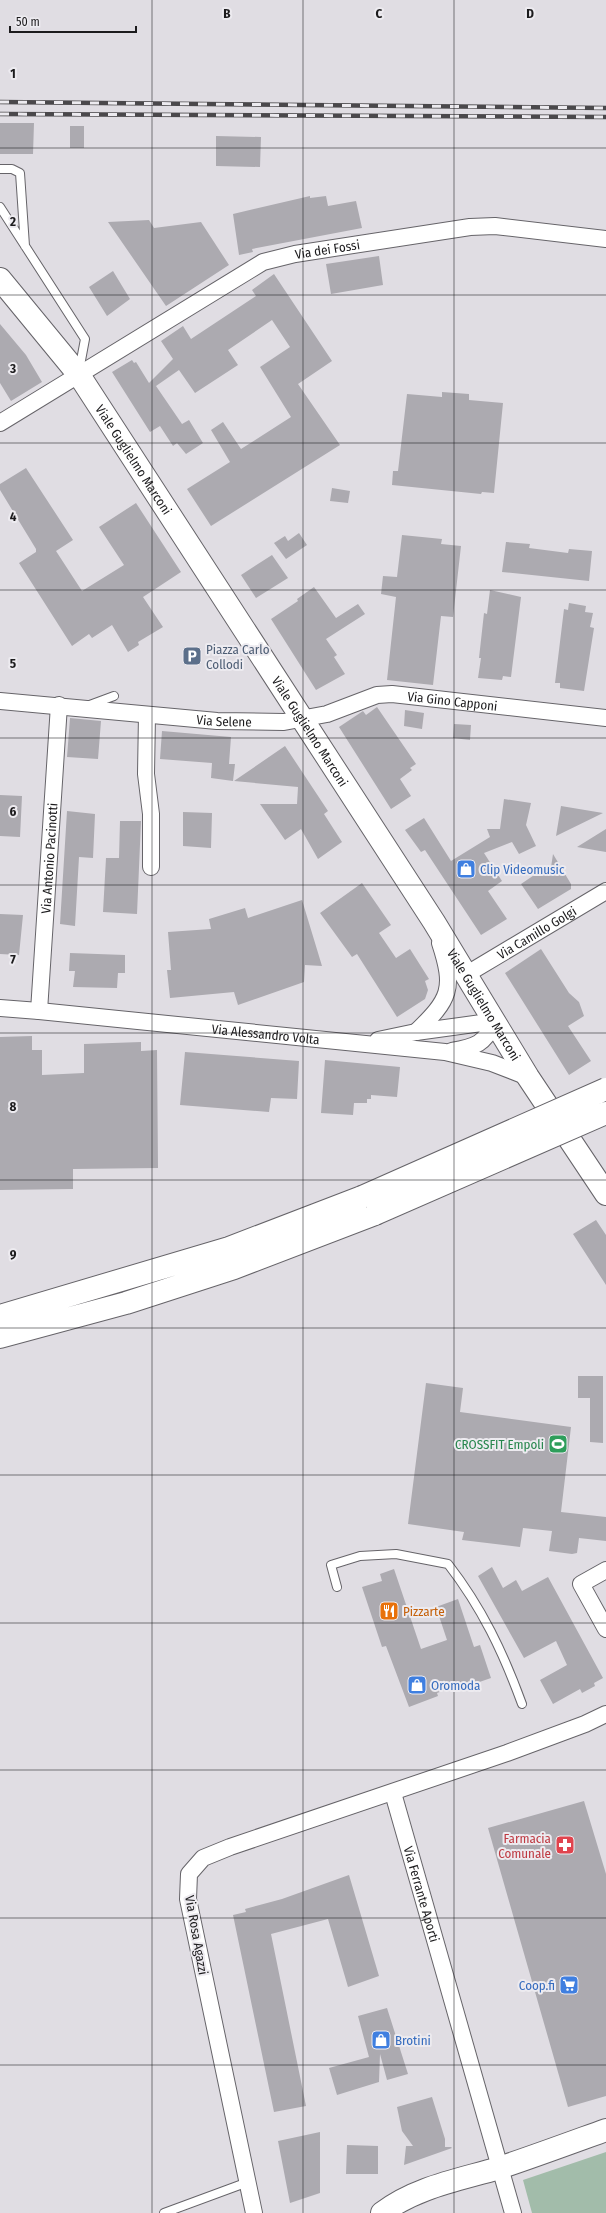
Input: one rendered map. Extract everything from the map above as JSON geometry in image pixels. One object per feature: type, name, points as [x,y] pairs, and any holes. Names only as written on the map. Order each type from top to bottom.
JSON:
[{"type":"main road","name":"Viale Guglielmo Marconi","points":[[0,279],[79,375],[434,922],[528,1077],[606,1194]]},
{"type":"main road","points":[[0,1316],[229,1248],[362,1197],[606,1089]]},
{"type":"main road","points":[[0,1337],[126,1303],[234,1268],[375,1214],[606,1113]]},
{"type":"main road","points":[[382,2213],[404,2199],[423,2191],[499,2168],[606,2130]]},
{"type":"street","name":"Via dei Fossi","points":[[0,423],[263,262],[295,254],[470,227],[495,226],[606,239]]},
{"type":"street","name":"Via Gino Capponi","points":[[302,719],[327,714],[377,695],[392,694],[606,718]]},
{"type":"street","name":"Via Selene","points":[[0,700],[217,721],[284,722],[302,719]]},
{"type":"street","name":"Via Antonio Pacinotti","points":[[39,1010],[59,706]]},
{"type":"street","points":[[147,715],[146,774],[151,814],[151,867]]},
{"type":"street","name":"Via Camillo Golgi","points":[[466,974],[606,891]]},
{"type":"street","points":[[416,1032],[439,1010],[447,990],[447,968],[434,922]]},
{"type":"street","name":"Via Alessandro Volta","points":[[0,1008],[39,1010],[445,1052],[492,1063],[528,1077]]},
{"type":"street","points":[[362,1043],[416,1032],[496,1022]]},
{"type":"street","points":[[445,1052],[472,1048],[489,1033],[496,1022]]},
{"type":"street","points":[[606,1570],[581,1584],[606,1629]]},
{"type":"street","points":[[393,1793],[578,1727],[606,1714]]},
{"type":"street","name":"Via Ferrante Aporti","points":[[393,1793],[513,2213]]},
{"type":"street","name":"Via Rosa Agazzi","points":[[254,2213],[188,1899],[189,1874],[203,1858],[230,1846],[393,1793]]},
{"type":"lane","points":[[0,169],[12,169],[20,173],[25,247]]},
{"type":"lane","points":[[0,207],[85,339],[79,375]]},
{"type":"lane","points":[[82,708],[114,696]]},
{"type":"lane","points":[[337,1588],[331,1565],[360,1556],[396,1554],[448,1564],[471,1593],[507,1662],[522,1704]]},
{"type":"lane","points":[[164,2213],[248,2182]]},
{"type":"green space","points":[[606,2152],[606,2213],[532,2213],[523,2180]]},
{"type":"building","points":[[0,123],[34,123],[33,154],[0,154]]},
{"type":"building","points":[[70,126],[84,126],[84,148],[70,148]]},
{"type":"building","points":[[216,136],[261,137],[260,167],[216,166]]},
{"type":"building","points":[[310,196],[310,198],[326,196],[328,206],[356,201],[362,228],[252,249],[253,252],[239,255],[233,214]]},
{"type":"building","points":[[149,220],[154,228],[201,222],[229,265],[166,306],[108,222]]},
{"type":"building","points":[[379,256],[383,285],[331,294],[326,264]]},
{"type":"building","points":[[113,271],[130,299],[107,316],[89,287]]},
{"type":"building","points":[[274,274],[332,361],[298,384],[340,445],[211,526],[187,489],[230,462],[211,430],[223,422],[241,449],[291,417],[260,367],[290,347],[272,320],[228,350],[238,365],[195,393],[179,370],[156,386],[182,424],[189,420],[203,443],[186,454],[177,443],[173,446],[160,426],[150,432],[112,372],[132,360],[134,363],[136,362],[149,383],[173,359],[161,341],[183,326],[191,339],[256,296],[252,290]]},
{"type":"building","points":[[0,324],[26,355],[42,382],[11,401],[0,383]]},
{"type":"building","points":[[442,392],[469,394],[469,400],[503,403],[494,493],[482,492],[481,494],[392,485],[393,471],[398,471],[407,394],[442,397]]},
{"type":"building","points":[[26,468],[73,540],[56,551],[82,591],[124,565],[99,527],[136,503],[181,572],[143,597],[163,627],[138,642],[139,645],[128,652],[112,625],[92,638],[89,634],[72,646],[19,563],[36,552],[36,549],[0,490],[0,484]]},
{"type":"building","points":[[332,488],[350,491],[348,503],[330,501]]},
{"type":"building","points":[[299,533],[307,545],[286,559],[274,543],[285,536],[288,541]]},
{"type":"building","points":[[402,535],[442,539],[441,544],[461,546],[453,617],[441,616],[433,685],[387,680],[396,597],[381,594],[383,576],[397,577]]},
{"type":"building","points":[[506,542],[530,544],[529,548],[568,553],[569,549],[592,551],[589,581],[502,572]]},
{"type":"building","points":[[272,555],[288,578],[256,598],[241,575]]},
{"type":"building","points":[[314,587],[336,618],[358,604],[365,614],[326,639],[337,655],[334,657],[345,674],[316,690],[271,619],[298,601],[297,599]]},
{"type":"building","points":[[490,590],[521,597],[511,677],[503,676],[502,680],[478,678],[484,613],[487,614]]},
{"type":"building","points":[[569,603],[586,606],[585,612],[593,613],[590,627],[594,628],[584,691],[560,688],[560,683],[555,683],[564,609],[568,610]]},
{"type":"building","points":[[377,707],[416,764],[410,768],[412,770],[400,779],[411,796],[391,809],[339,727],[363,711],[366,715]]},
{"type":"building","points":[[405,710],[424,713],[422,729],[404,726]]},
{"type":"building","points":[[70,718],[101,721],[98,759],[67,757]]},
{"type":"building","points":[[454,724],[471,725],[470,740],[453,738]]},
{"type":"building","points":[[162,731],[231,737],[229,764],[235,764],[233,781],[211,778],[212,763],[160,759]]},
{"type":"building","points":[[285,746],[328,811],[324,814],[342,842],[318,859],[301,829],[285,840],[260,804],[297,804],[298,787],[234,781]]},
{"type":"building","points":[[0,795],[22,796],[20,837],[0,836]]},
{"type":"building","points":[[504,799],[531,803],[526,825],[536,846],[519,854],[512,842],[484,853],[502,881],[488,891],[507,919],[481,935],[425,850],[421,852],[405,830],[424,818],[451,861],[490,837],[487,829],[500,829]]},
{"type":"building","points":[[561,806],[603,813],[556,836]]},
{"type":"building","points":[[67,811],[95,814],[93,858],[79,857],[75,926],[60,924]]},
{"type":"building","points":[[183,812],[212,813],[211,848],[183,846]]},
{"type":"building","points":[[120,821],[141,821],[137,914],[103,912],[106,858],[119,858]]},
{"type":"building","points":[[606,829],[606,852],[577,847]]},
{"type":"building","points":[[553,854],[571,884],[571,889],[538,909],[521,884],[546,867],[550,874]]},
{"type":"building","points":[[362,883],[391,925],[379,933],[396,958],[410,949],[429,979],[425,981],[428,990],[425,999],[397,1017],[357,954],[352,957],[320,913]]},
{"type":"building","points":[[302,900],[322,966],[305,965],[304,982],[238,1005],[234,992],[170,998],[167,970],[171,970],[168,932],[211,929],[209,919],[245,908],[248,918]]},
{"type":"building","points":[[0,914],[23,915],[19,955],[0,954]]},
{"type":"building","points":[[541,949],[569,993],[579,1002],[584,1016],[568,1026],[591,1061],[569,1075],[505,973]]},
{"type":"building","points":[[70,953],[125,955],[125,973],[118,973],[117,988],[73,987],[75,971],[69,971]]},
{"type":"building","points":[[32,1036],[32,1050],[42,1050],[42,1075],[84,1073],[84,1044],[141,1042],[141,1051],[157,1050],[158,1168],[73,1169],[73,1189],[0,1190],[0,1037]]},
{"type":"building","points":[[185,1052],[299,1061],[297,1099],[271,1098],[269,1112],[180,1105]]},
{"type":"building","points":[[325,1060],[400,1067],[397,1097],[371,1095],[371,1099],[367,1099],[367,1103],[354,1103],[353,1115],[321,1113]]},
{"type":"building","points":[[596,1220],[606,1235],[606,1285],[573,1234]]},
{"type":"building","points":[[578,1376],[603,1376],[603,1443],[590,1442],[590,1398],[578,1398]]},
{"type":"building","points":[[426,1383],[463,1388],[460,1412],[571,1427],[561,1512],[606,1517],[606,1541],[579,1538],[577,1553],[572,1554],[549,1551],[552,1531],[523,1528],[520,1547],[462,1540],[464,1532],[408,1524]]},
{"type":"building","points":[[492,1567],[503,1588],[516,1580],[522,1591],[548,1577],[603,1678],[594,1683],[595,1686],[582,1693],[580,1689],[553,1704],[540,1680],[567,1665],[556,1641],[524,1658],[478,1576]]},
{"type":"building","points":[[394,1569],[421,1649],[447,1640],[436,1607],[458,1599],[474,1647],[480,1645],[491,1678],[462,1688],[461,1684],[437,1693],[438,1696],[409,1707],[386,1646],[382,1647],[362,1587],[382,1581],[380,1574]]},
{"type":"building","name":"Coop.fi","points":[[584,1801],[606,1874],[606,2096],[568,2107],[488,1828]]},
{"type":"building","points":[[349,1875],[379,1976],[348,1987],[328,1919],[271,1934],[306,2106],[274,2112],[233,1915],[246,1912],[245,1909],[282,1899]]},
{"type":"building","points":[[387,2008],[408,2074],[387,2080],[380,2054],[379,2082],[337,2095],[329,2068],[369,2057],[358,2016]]},
{"type":"building","points":[[432,2097],[445,2139],[445,2147],[452,2148],[404,2165],[406,2146],[413,2146],[402,2131],[397,2107]]},
{"type":"building","points":[[320,2132],[320,2193],[290,2203],[278,2141]]},
{"type":"building","points":[[347,2145],[378,2146],[378,2174],[346,2174]]},
{"type":"railway","points":[[0,102],[606,108]]},
{"type":"railway","points":[[0,114],[606,117]]},
{"type":"place","name":"Piazza Carlo Collodi","points":[[192,656]]},
{"type":"place","name":"Clip Videomusic","points":[[466,869]]},
{"type":"place","name":"CROSSFIT Empoli","points":[[558,1444]]},
{"type":"place","name":"Pizzarte","points":[[389,1611]]},
{"type":"place","name":"Oromoda","points":[[417,1685]]},
{"type":"place","name":"Farmacia Comunale","points":[[565,1845]]},
{"type":"place","name":"Coop.fi","points":[[569,1985]]},
{"type":"place","name":"Brotini","points":[[381,2040]]}]
